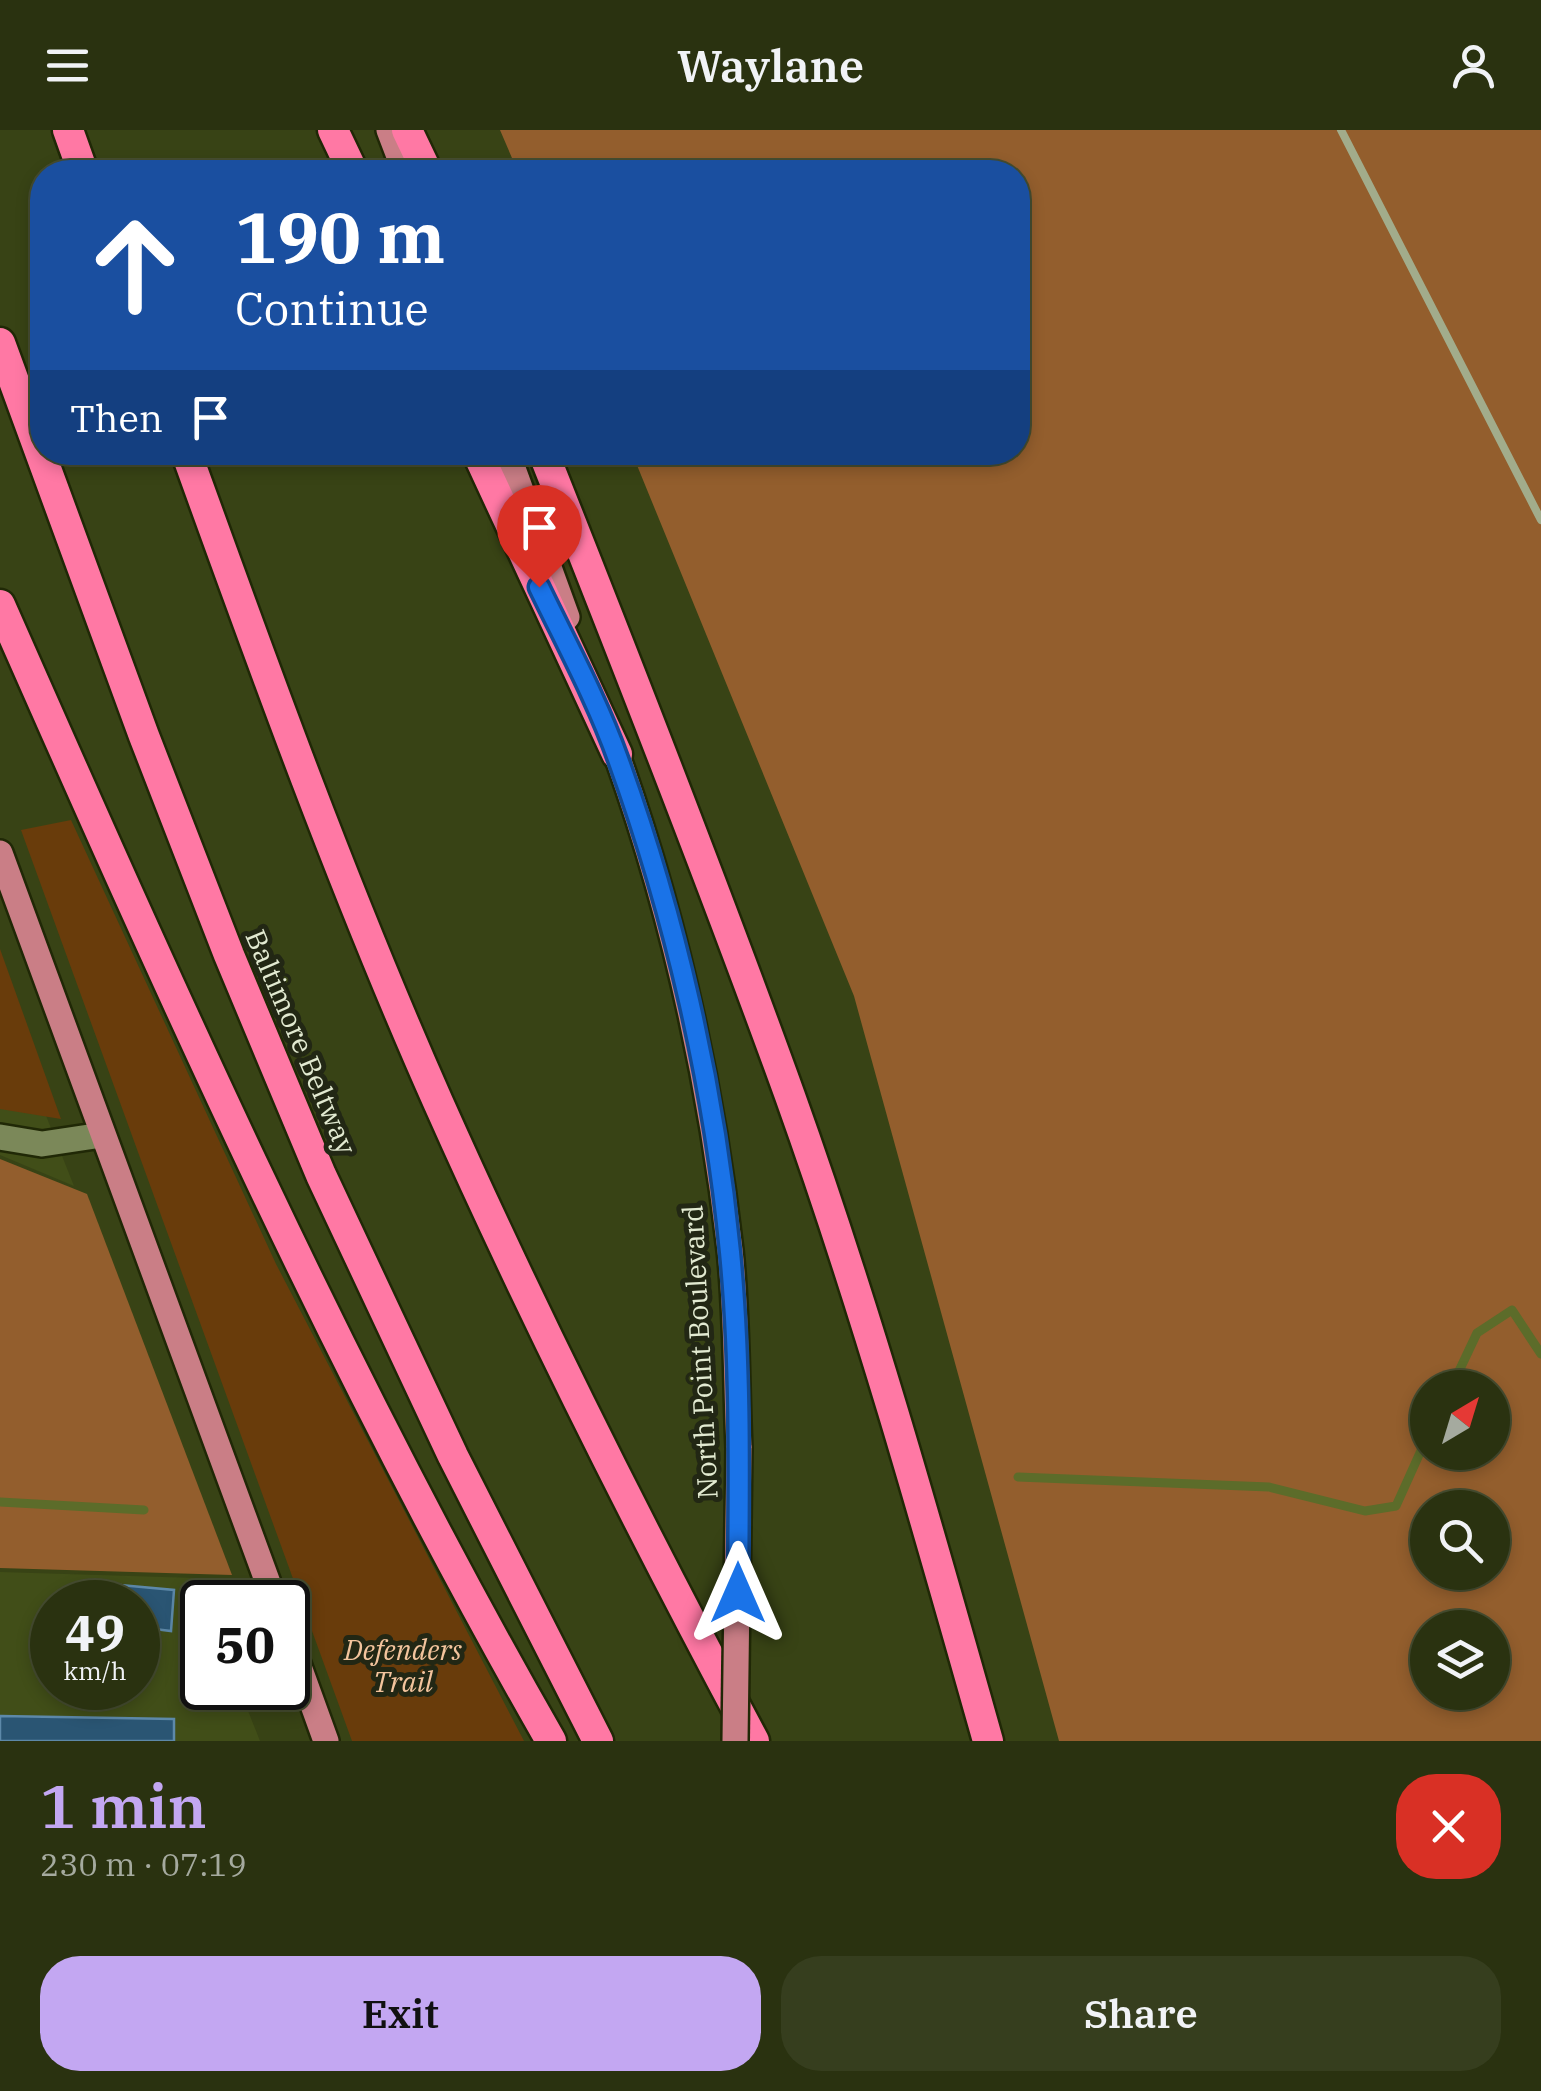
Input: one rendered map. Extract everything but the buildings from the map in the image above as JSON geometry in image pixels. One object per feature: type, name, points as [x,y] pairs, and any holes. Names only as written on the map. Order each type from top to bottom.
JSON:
[{"type":"highway","points":[[68,130],[79,160]]},
{"type":"highway","points":[[333,130],[347,160]]},
{"type":"highway","points":[[407,130],[421,160]]},
{"type":"highway","name":"Baltimore Beltway","points":[[0,342],[30,423]]},
{"type":"highway","name":"Baltimore Beltway","points":[[46,465],[180,828],[321,1175],[453,1456],[598,1741]]},
{"type":"highway","points":[[191,465],[348,888],[438,1102],[572,1390],[754,1741]]},
{"type":"highway","points":[[483,465],[617,754]]},
{"type":"highway","points":[[549,465],[791,1098],[888,1394],[988,1741]]},
{"type":"highway","points":[[0,605],[240,1142],[465,1591],[552,1741]]},
{"type":"main road","points":[[390,130],[401,160]]},
{"type":"main road","name":"North Point Boulevard","points":[[512,465],[652,861],[677,952],[710,1109],[730,1252],[739,1448],[734,1741]]},
{"type":"main road","points":[[0,853],[267,1580]]},
{"type":"main road","points":[[310,1697],[326,1741]]},
{"type":"lane","points":[[0,1137],[42,1144],[102,1135]]},
{"type":"shaded area","points":[[500,130],[1541,130],[1541,1741],[1059,1741],[854,996],[637,465],[1030,465],[1030,160],[513,160]]},
{"type":"shaded area","points":[[0,1000],[74,1186],[0,1155]]},
{"type":"shaded area","points":[[0,1159],[87,1194],[232,1575],[0,1568]]},
{"type":"shaded area","points":[[0,1572],[196,1578],[180,1580],[180,1710],[248,1710],[260,1741],[0,1741]]},
{"type":"green space","name":"Defenders Trail","points":[[71,820],[276,1264],[524,1741],[352,1741],[310,1625],[310,1580],[294,1580],[21,830]]},
{"type":"green space","points":[[0,949],[61,1119],[0,1109]]},
{"type":"waterway","points":[[1460,1370],[1477,1333],[1512,1310],[1541,1354]]},
{"type":"waterway","points":[[1018,1477],[1269,1487],[1365,1511],[1396,1506],[1412,1470]]},
{"type":"waterway","points":[[0,1502],[144,1510]]},
{"type":"railway","points":[[1341,130],[1541,520]]},
{"type":"route","points":[[539,587],[617,754],[682,971],[710,1109],[730,1252],[739,1448],[738,1593]]}]
